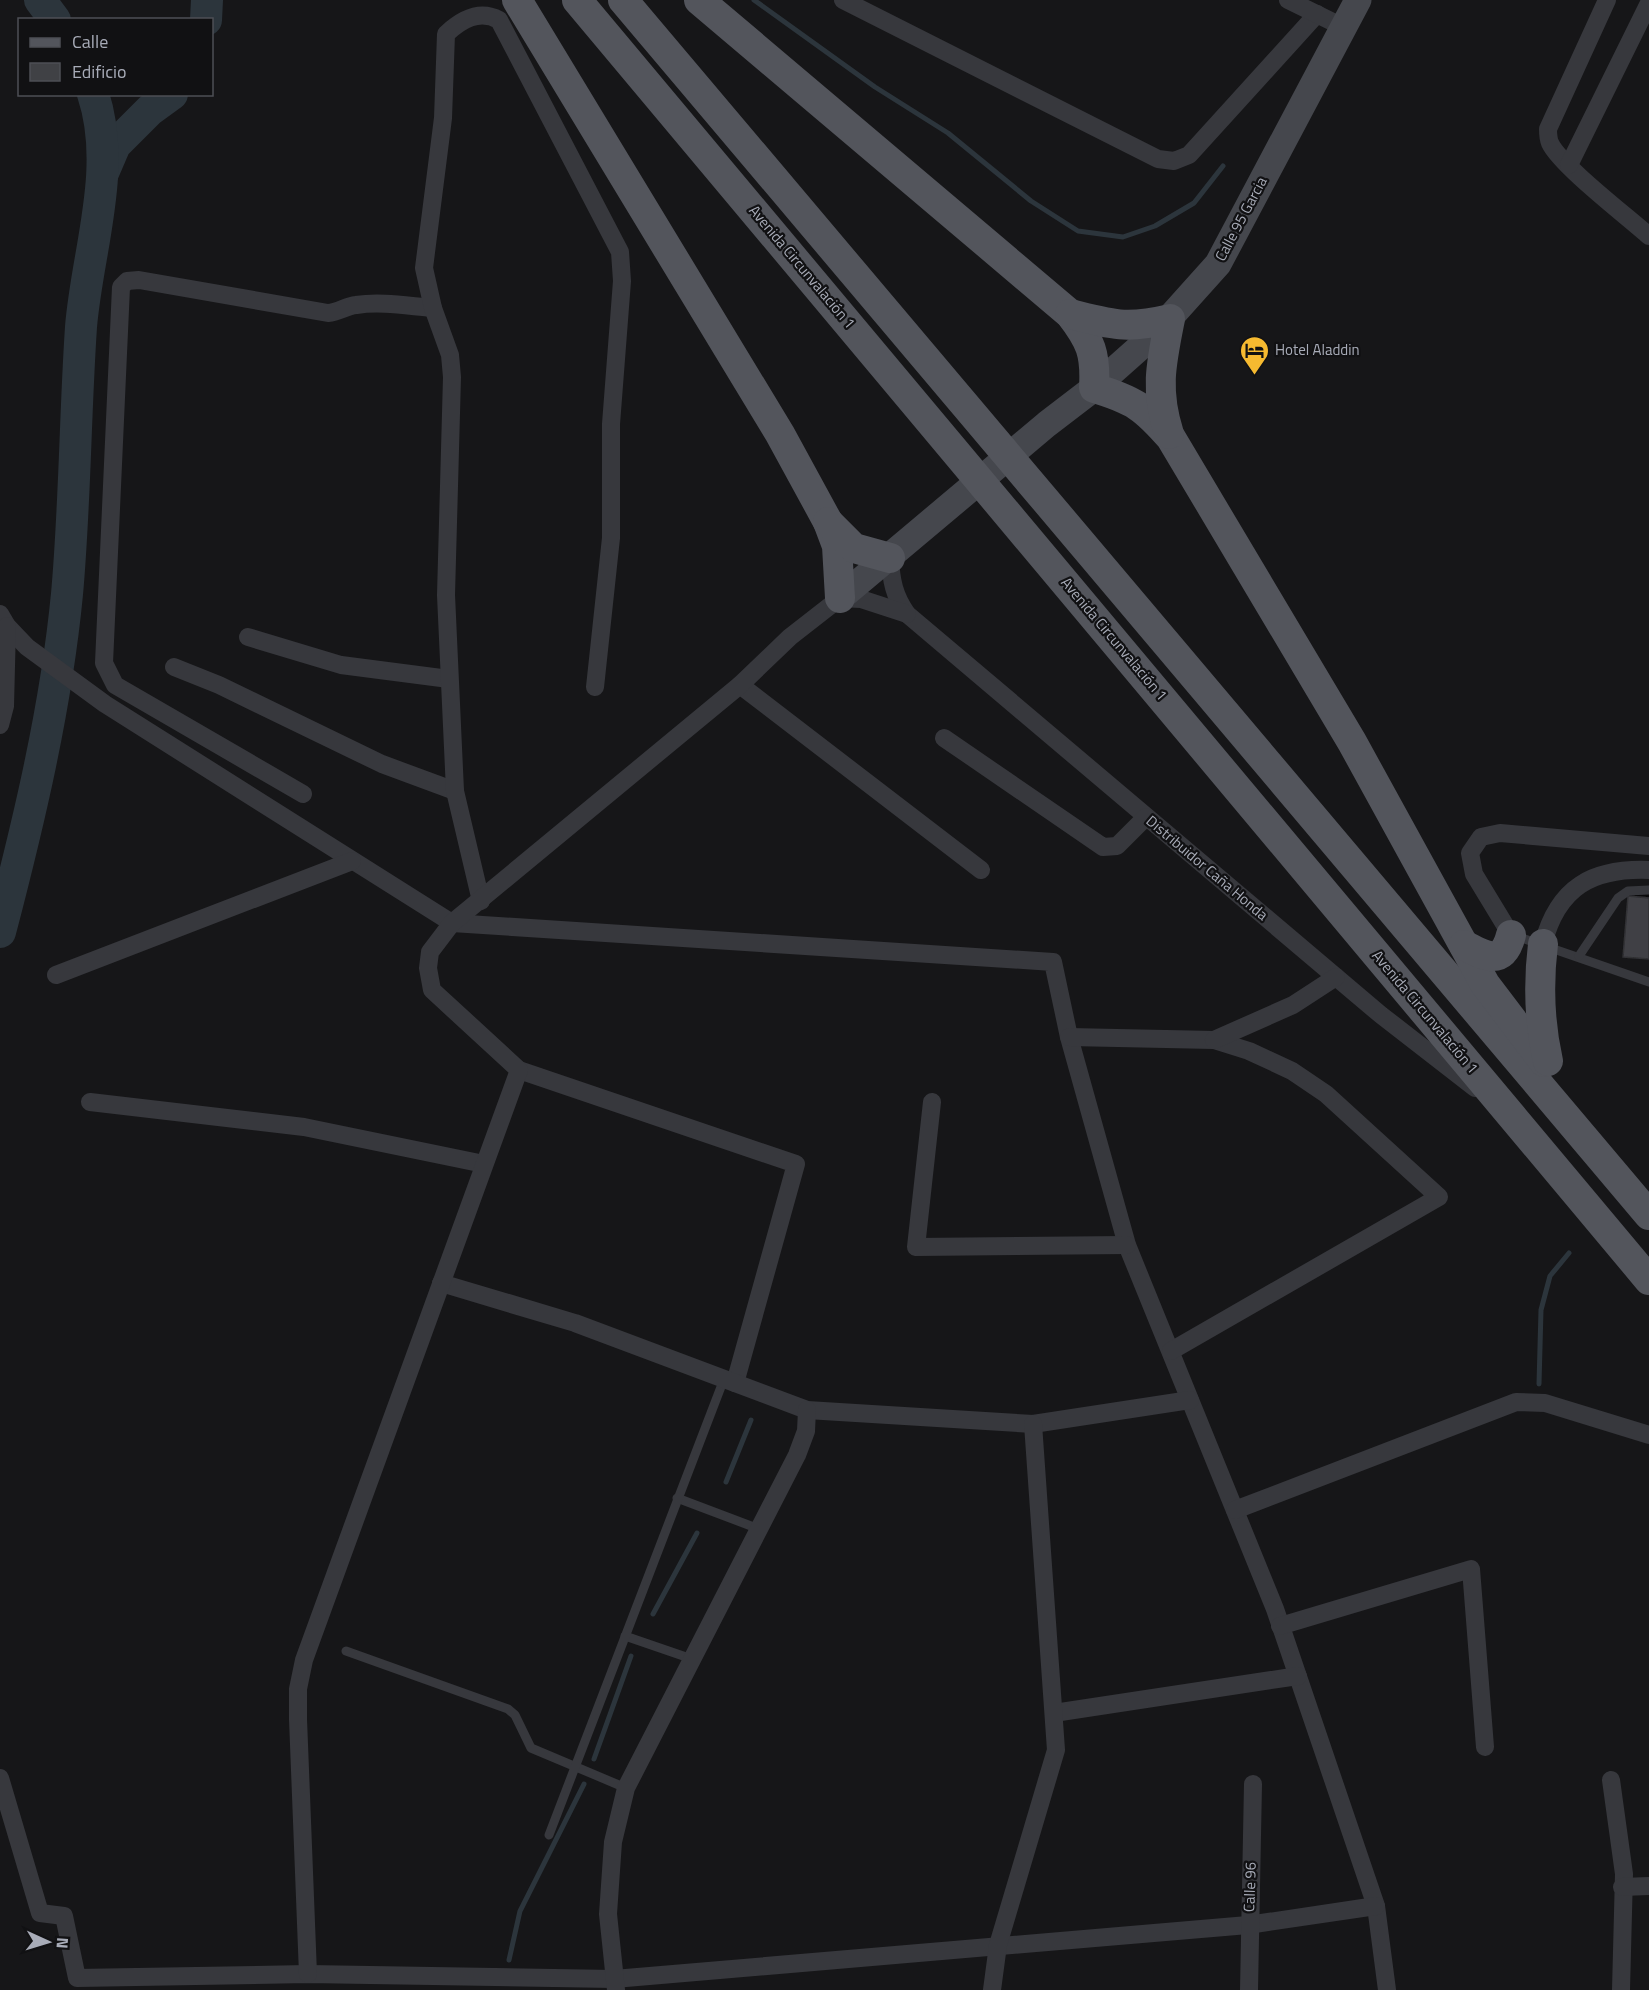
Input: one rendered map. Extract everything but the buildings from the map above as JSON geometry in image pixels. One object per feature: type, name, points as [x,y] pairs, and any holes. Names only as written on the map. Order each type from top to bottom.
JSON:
[{"type":"main road","points":[[517,0],[780,434],[828,522],[837,546],[840,598]]},
{"type":"main road","name":"Avenida Circunvalación 1","points":[[577,0],[1649,1280]]},
{"type":"main road","points":[[623,0],[1643,1208]]},
{"type":"main road","points":[[699,0],[1070,314],[1088,336],[1095,361],[1094,388],[1127,398],[1153,417],[1171,438],[1352,742],[1485,984],[1550,1070],[1643,1208]]},
{"type":"main road","points":[[1070,314],[1114,326],[1138,326],[1170,319],[1160,367],[1160,405],[1171,438]]},
{"type":"main road","points":[[828,522],[854,548],[890,558]]},
{"type":"main road","points":[[1464,945],[1485,956],[1493,956],[1502,953],[1508,946],[1510,934]]},
{"type":"main road","points":[[1542,944],[1538,996],[1540,1025],[1550,1070]]},
{"type":"street","points":[[843,0],[1166,161],[1182,159],[1189,155],[1317,14]]},
{"type":"street","points":[[1288,0],[1343,27]]},
{"type":"street","name":"Calle 95 Garcia","points":[[840,598],[1047,424],[1094,388],[1170,319],[1218,264],[1358,0]]},
{"type":"street","points":[[1607,0],[1548,129],[1551,144],[1569,165],[1649,236]]},
{"type":"street","points":[[1569,165],[1649,3]]},
{"type":"street","points":[[481,901],[455,791],[446,586],[452,376],[450,355],[433,308],[424,268],[443,118],[446,34],[458,24],[474,16],[489,15],[499,20],[620,252],[622,281],[611,424],[610,538],[595,687]]},
{"type":"street","points":[[303,794],[115,685],[104,663],[121,286],[127,281],[139,280],[328,313],[339,312],[352,305],[367,304],[433,308]]},
{"type":"street","name":"Distribuidor Caña Honda","points":[[890,558],[891,579],[897,599],[907,614],[1336,977],[1512,1116]]},
{"type":"street","name":"Distribuidor Caña Honda","points":[[840,598],[861,599],[907,614]]},
{"type":"street","points":[[730,1381],[796,1164],[519,1070],[432,990],[428,968],[430,952],[452,923],[740,685],[790,637],[840,598]]},
{"type":"street","points":[[3,620],[27,647],[105,704],[452,923],[1053,963],[1069,1037],[1127,1245],[1235,1510],[1298,1676],[1376,1906],[1387,1990]]},
{"type":"street","points":[[0,726],[5,706],[3,620]]},
{"type":"street","points":[[248,637],[341,665],[449,679]]},
{"type":"street","points":[[174,667],[219,685],[382,764],[455,791]]},
{"type":"street","points":[[740,685],[981,870]]},
{"type":"street","points":[[944,738],[1103,847],[1117,846],[1146,817]]},
{"type":"street","points":[[1510,934],[1474,874],[1470,853],[1481,837],[1500,833],[1649,846]]},
{"type":"street","points":[[56,975],[352,861]]},
{"type":"street","points":[[1542,944],[1548,922],[1563,902],[1591,876],[1625,869],[1649,870]]},
{"type":"street","points":[[1214,1040],[1293,1005],[1336,977]]},
{"type":"street","points":[[1069,1037],[1214,1040],[1249,1051],[1292,1071],[1317,1089],[1352,1116],[1439,1197],[1172,1352]]},
{"type":"street","points":[[308,1974],[298,1719],[298,1689],[304,1660],[519,1070]]},
{"type":"street","points":[[90,1102],[304,1127],[484,1164]]},
{"type":"street","points":[[932,1102],[916,1247],[1127,1245]]},
{"type":"street","points":[[441,1283],[575,1323],[807,1410],[1034,1424],[1190,1400]]},
{"type":"street","points":[[1235,1510],[1516,1402],[1545,1403],[1649,1435]]},
{"type":"street","points":[[615,1984],[608,1914],[613,1842],[626,1788],[797,1455],[806,1431],[807,1410]]},
{"type":"street","points":[[992,1990],[998,1945],[1056,1750],[1034,1424]]},
{"type":"street","points":[[1280,1626],[1472,1569],[1485,1747]]},
{"type":"street","points":[[1053,1713],[1298,1676]]},
{"type":"street","points":[[0,1778],[40,1913],[64,1916],[77,1978],[185,1983],[308,1974],[394,1983],[615,1984],[998,1945],[1248,1925],[1376,1906]]},
{"type":"street","points":[[1611,1780],[1624,1874],[1621,1990]]},
{"type":"street","name":"Calle 96","points":[[1248,1990],[1253,1784]]},
{"type":"street","points":[[1622,1887],[1649,1886]]},
{"type":"lane","points":[[1579,956],[1618,898],[1628,891],[1649,890]]},
{"type":"lane","points":[[1510,934],[1649,982]]},
{"type":"lane","points":[[549,1835],[577,1768],[677,1498],[730,1381]]},
{"type":"lane","points":[[677,1498],[759,1529]]},
{"type":"lane","points":[[625,1636],[692,1659]]},
{"type":"lane","points":[[346,1651],[507,1709],[515,1715],[531,1748],[626,1788]]},
{"type":"waterway","points":[[40,0],[54,18]]},
{"type":"waterway","points":[[204,0],[204,18]]},
{"type":"waterway","points":[[206,18],[207,0]]},
{"type":"waterway","points":[[754,0],[875,87],[948,133],[1031,201],[1078,231],[1123,237],[1155,226],[1194,203],[1223,166]]},
{"type":"waterway","points":[[0,932],[49,722],[67,594],[81,327],[102,181],[103,152],[100,122],[94,96]]},
{"type":"waterway","points":[[102,177],[161,96]]},
{"type":"waterway","points":[[103,173],[115,145],[150,110],[169,96]]},
{"type":"waterway","points":[[1539,1384],[1541,1310],[1550,1276],[1569,1253]]},
{"type":"waterway","points":[[726,1482],[751,1420]]},
{"type":"waterway","points":[[653,1614],[697,1533]]},
{"type":"waterway","points":[[594,1759],[631,1656]]},
{"type":"waterway","points":[[509,1960],[520,1911],[584,1784]]},
{"type":"place","name":"Hotel Aladdin","points":[[1254,376]]}]
